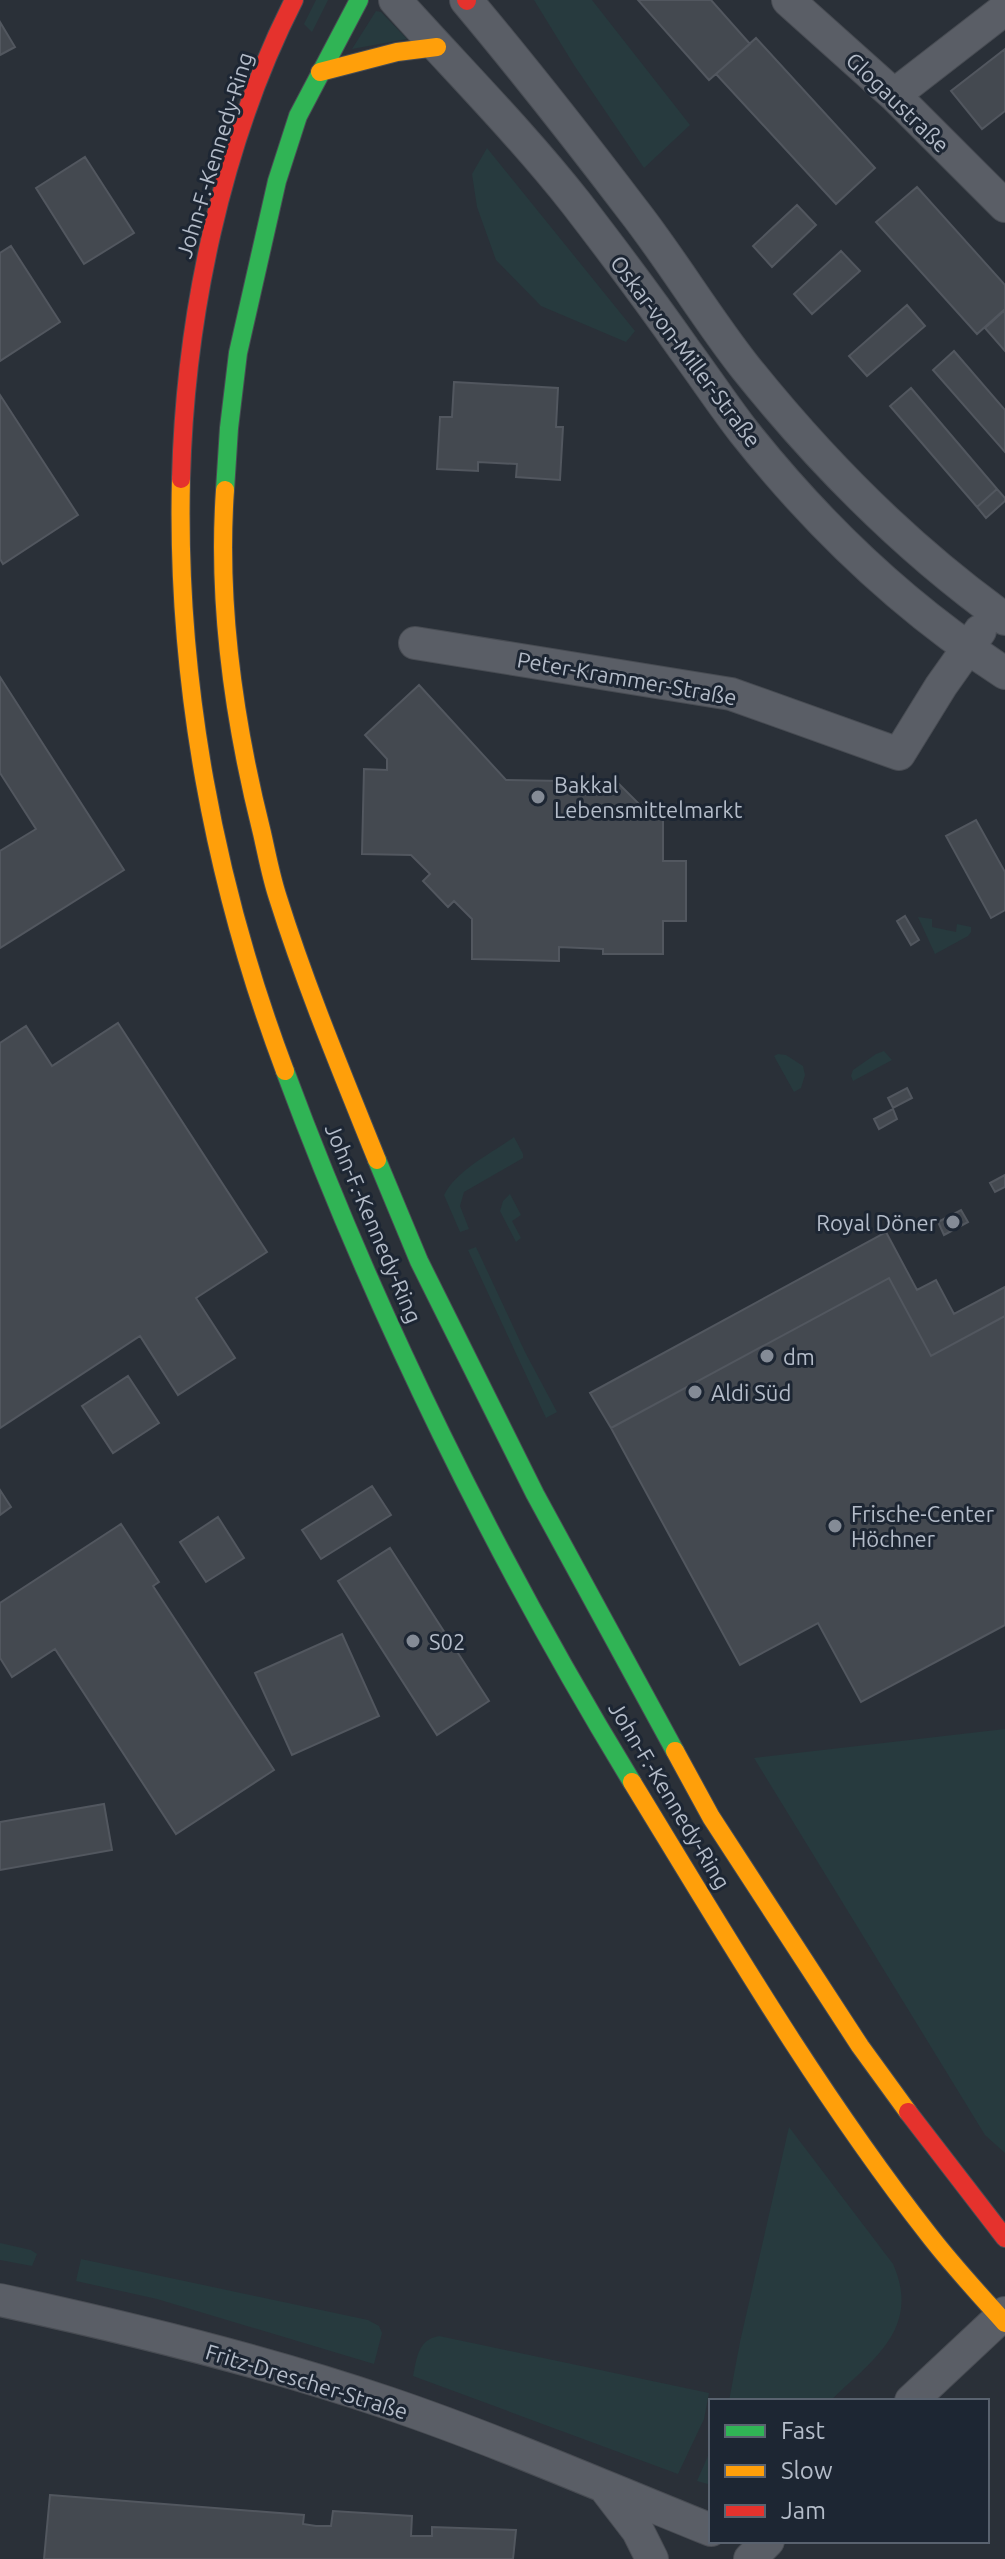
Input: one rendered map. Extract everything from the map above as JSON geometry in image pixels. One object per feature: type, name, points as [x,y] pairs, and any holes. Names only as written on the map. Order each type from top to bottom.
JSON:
[{"type":"main road","points":[[276,0],[278,28]]},
{"type":"main road","name":"John-F.-Kennedy-Ring","points":[[294,0],[278,28],[219,205],[190,355],[180,464],[180,575],[198,745],[231,903],[250,971],[310,1136],[403,1349],[475,1498],[571,1678],[772,2012],[935,2243],[1003,2318]]},
{"type":"main road","name":"John-F.-Kennedy-Ring","points":[[359,0],[298,116],[277,181],[241,339],[229,428],[224,503],[224,579],[235,700],[246,770],[277,896],[314,1003],[398,1213],[535,1494],[711,1817],[860,2046],[945,2163],[1005,2238]]},
{"type":"main road","points":[[320,72],[397,52],[437,47]]},
{"type":"street","name":"Oskar-von-Miller-Straße","points":[[395,0],[574,200],[744,431],[789,486],[895,589],[966,648],[1005,673]]},
{"type":"street","name":"Oskar-von-Miller-Straße","points":[[466,0],[634,210],[744,366],[815,448],[879,517],[934,567],[1002,611]]},
{"type":"street","name":"Glogaustraße","points":[[788,0],[894,95],[1005,206]]},
{"type":"street","points":[[894,95],[1005,9]]},
{"type":"street","name":"Peter-Krammer-Straße","points":[[415,643],[731,694],[899,754],[966,648],[1002,611]]},
{"type":"street","name":"Fritz-Drescher-Straße","points":[[0,2300],[121,2327],[328,2384],[431,2419],[709,2529]]},
{"type":"street","points":[[913,2399],[1003,2318]]},
{"type":"street","points":[[605,2488],[638,2531],[652,2559]]},
{"type":"green space","points":[[316,0],[328,0],[312,32],[304,24]]},
{"type":"green space","points":[[534,0],[592,0],[690,125],[644,168],[574,65]]},
{"type":"green space","points":[[376,11],[381,12],[407,39],[352,49]]},
{"type":"green space","points":[[487,148],[635,331],[626,342],[541,306],[496,260],[477,207],[472,174]]},
{"type":"green space","points":[[918,917],[932,919],[932,927],[956,932],[957,924],[971,927],[971,932],[935,954]]},
{"type":"green space","points":[[884,1051],[892,1060],[853,1081],[853,1070]]},
{"type":"green space","points":[[786,1055],[803,1066],[805,1075],[801,1088],[794,1092],[774,1056]]},
{"type":"green space","points":[[514,1137],[523,1158],[464,1192],[460,1206],[469,1229],[460,1232],[444,1195],[466,1170]]},
{"type":"green space","points":[[510,1194],[521,1215],[512,1221],[521,1238],[516,1242],[500,1211],[503,1201]]},
{"type":"green space","points":[[476,1247],[557,1412],[546,1418],[468,1250]]},
{"type":"green space","points":[[1005,1729],[1005,2153],[985,2135],[754,1758]]},
{"type":"green space","points":[[789,2127],[893,2264],[900,2287],[901,2307],[897,2325],[876,2357],[832,2399],[729,2399]]},
{"type":"green space","points":[[0,2243],[37,2254],[32,2266],[0,2260]]},
{"type":"green space","points":[[81,2259],[368,2320],[379,2326],[382,2333],[374,2364],[157,2299],[76,2281]]},
{"type":"green space","points":[[439,2336],[709,2393],[704,2419],[678,2474],[413,2376],[423,2345]]},
{"type":"green space","points":[[709,2454],[709,2484],[697,2481]]},
{"type":"building","points":[[638,0],[711,0],[750,44],[709,80]]},
{"type":"building","points":[[0,22],[15,47],[0,55]]},
{"type":"building","points":[[756,38],[875,168],[836,204],[716,74]]},
{"type":"building","points":[[1005,49],[1005,111],[982,129],[951,91]]},
{"type":"building","points":[[85,157],[134,233],[84,264],[36,188]]},
{"type":"building","points":[[917,187],[1005,285],[1005,309],[977,334],[876,222]]},
{"type":"building","points":[[797,205],[816,225],[772,267],[753,246]]},
{"type":"building","points":[[11,246],[60,322],[0,361],[0,253]]},
{"type":"building","points":[[841,251],[860,271],[812,314],[794,294]]},
{"type":"building","points":[[907,305],[925,326],[867,376],[849,356]]},
{"type":"building","points":[[1005,310],[1005,351],[985,328]]},
{"type":"building","points":[[954,351],[1005,410],[1005,452],[933,370]]},
{"type":"building","points":[[454,382],[558,388],[556,427],[563,427],[560,480],[516,477],[517,464],[478,462],[478,471],[437,469],[440,417],[452,417]]},
{"type":"building","points":[[911,388],[997,489],[977,507],[890,406]]},
{"type":"building","points":[[0,395],[78,515],[3,564],[0,559]]},
{"type":"building","points":[[997,489],[1005,501],[986,518],[977,507]]},
{"type":"building","points":[[0,677],[124,870],[0,948],[0,851],[36,829],[0,773]]},
{"type":"building","points":[[419,685],[506,780],[617,782],[640,805],[663,805],[663,861],[686,861],[686,921],[663,921],[663,954],[603,954],[603,949],[559,947],[559,961],[472,959],[472,919],[454,901],[448,907],[423,881],[430,874],[411,855],[362,854],[364,769],[387,770],[387,759],[365,735]]},
{"type":"building","points":[[976,820],[1005,872],[1005,910],[991,918],[946,836]]},
{"type":"building","points":[[905,916],[919,940],[911,945],[897,921]]},
{"type":"building","points":[[118,1023],[267,1252],[196,1298],[235,1358],[178,1395],[140,1336],[0,1428],[0,1043],[26,1026],[52,1066]]},
{"type":"building","points":[[907,1088],[912,1098],[893,1108],[888,1098]]},
{"type":"building","points":[[893,1109],[897,1119],[879,1129],[874,1119]]},
{"type":"building","points":[[1005,1175],[1005,1187],[995,1192],[990,1183]]},
{"type":"building","name":"Royal Döner","points":[[961,1210],[968,1222],[944,1235],[938,1222]]},
{"type":"building","points":[[886,1232],[917,1290],[936,1280],[954,1314],[1005,1287],[1005,1316],[931,1356],[889,1278],[611,1428],[590,1393]]},
{"type":"building","name":"Frische-Center Höchner","points":[[889,1278],[931,1356],[1005,1316],[1005,1625],[861,1702],[818,1623],[740,1665],[611,1428]]},
{"type":"building","points":[[128,1376],[159,1423],[113,1453],[82,1406]]},
{"type":"building","points":[[372,1486],[391,1515],[321,1559],[302,1530]]},
{"type":"building","points":[[0,1490],[11,1507],[0,1515]]},
{"type":"building","points":[[218,1517],[244,1558],[206,1582],[180,1542]]},
{"type":"building","points":[[121,1524],[159,1582],[153,1586],[274,1770],[176,1834],[55,1649],[12,1677],[0,1658],[0,1603]]},
{"type":"building","name":"S02","points":[[390,1548],[489,1701],[437,1735],[338,1581]]},
{"type":"building","name":"S02","points":[[390,1548],[489,1701],[437,1735],[338,1581]]},
{"type":"building","points":[[342,1634],[379,1716],[292,1755],[255,1673]]},
{"type":"building","points":[[104,1804],[112,1850],[0,1870],[0,1822]]},
{"type":"building","points":[[50,2495],[304,2515],[303,2524],[316,2526],[331,2526],[333,2511],[412,2516],[411,2536],[432,2536],[432,2527],[516,2530],[513,2559],[44,2559]]},
{"type":"traffic: fast","points":[[225,490],[238,353],[277,181],[298,116],[359,0]]},
{"type":"traffic: fast","points":[[285,1071],[358,1254],[442,1435],[533,1611],[632,1782]]},
{"type":"traffic: fast","points":[[377,1160],[419,1261],[535,1494],[675,1751]]},
{"type":"traffic: slow","points":[[320,72],[397,52],[437,47]]},
{"type":"traffic: slow","points":[[181,479],[185,630],[204,780],[238,927],[285,1071]]},
{"type":"traffic: slow","points":[[225,490],[223,576],[226,620],[236,706],[252,791],[273,882],[289,931],[377,1160]]},
{"type":"traffic: slow","points":[[675,1751],[711,1817],[860,2046],[908,2112]]},
{"type":"traffic: slow","points":[[632,1782],[774,2013],[849,2126],[938,2246],[1005,2323]]},
{"type":"traffic: jam","points":[[181,479],[190,357],[212,233],[246,113],[268,55],[294,0]]},
{"type":"traffic: jam","points":[[908,2112],[1005,2238]]},
{"type":"place","name":"Bakkal Lebensmittelmarkt","points":[[538,797]]},
{"type":"place","name":"Royal Döner","points":[[953,1222]]},
{"type":"place","name":"dm","points":[[767,1356]]},
{"type":"place","name":"Aldi Süd","points":[[695,1392]]},
{"type":"place","name":"Frische-Center Höchner","points":[[835,1526]]},
{"type":"place","name":"S02","points":[[413,1641]]}]
